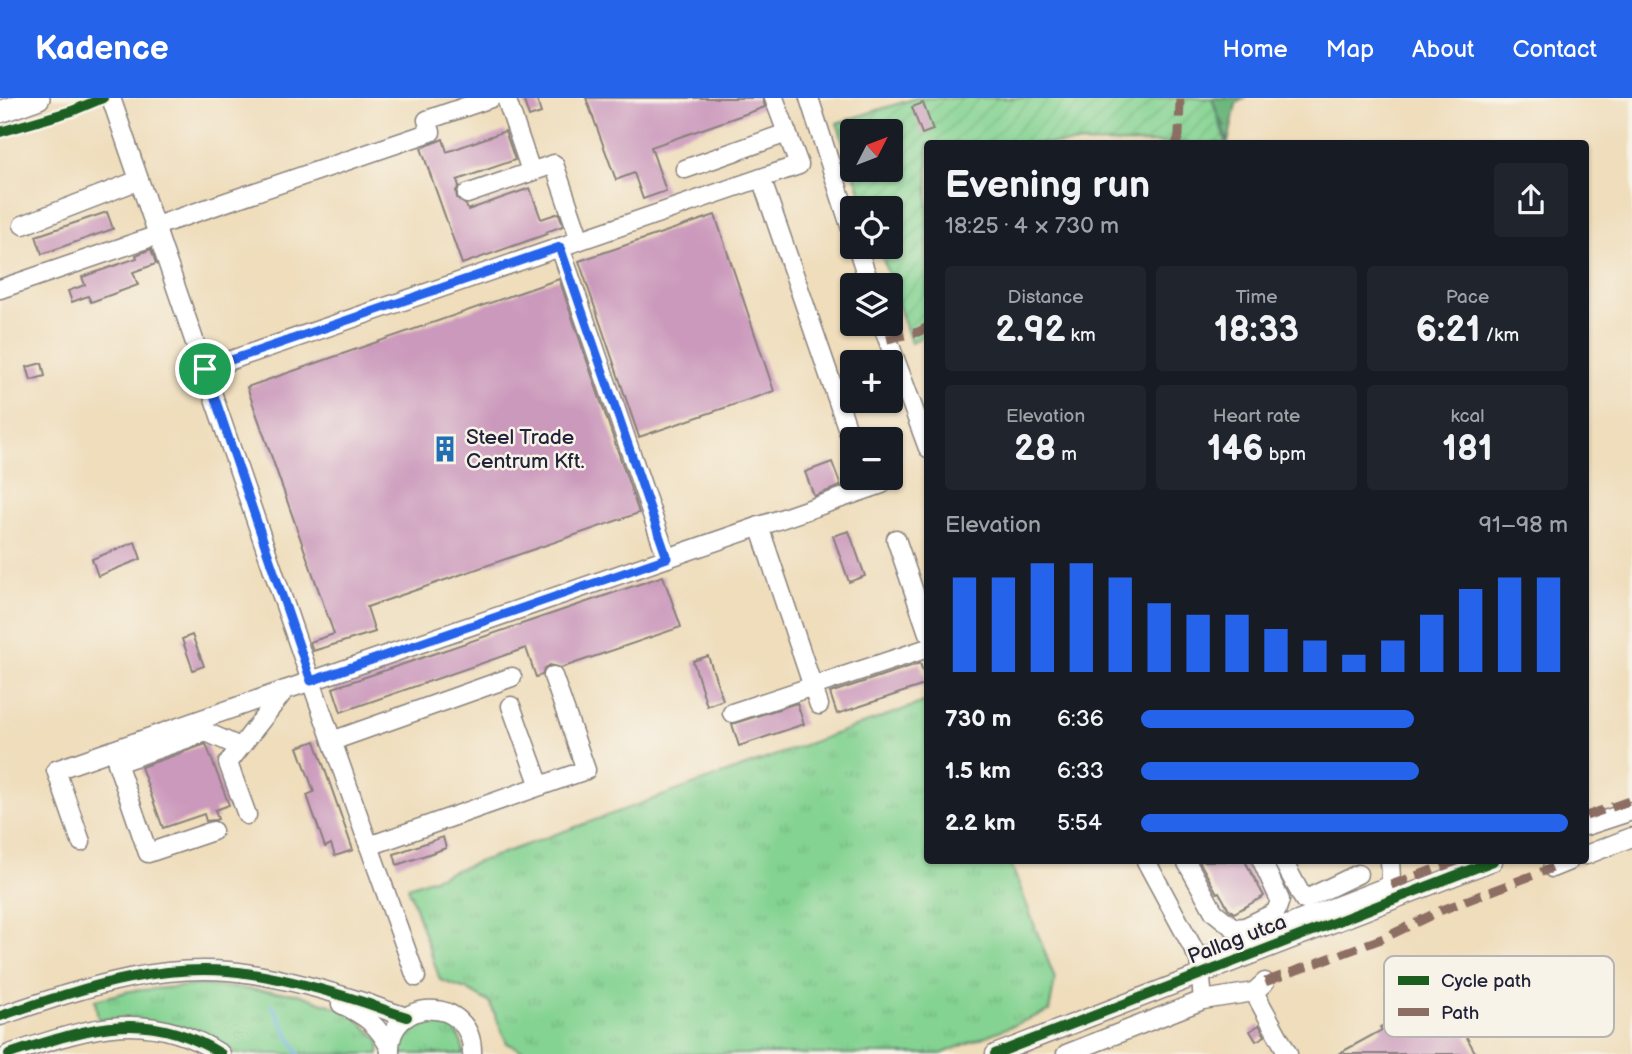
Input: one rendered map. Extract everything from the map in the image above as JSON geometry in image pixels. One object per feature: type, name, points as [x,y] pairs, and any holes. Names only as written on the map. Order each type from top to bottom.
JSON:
[{"type":"main road","points":[[0,112],[39,98]]},
{"type":"street","points":[[111,98],[311,681],[416,977]]},
{"type":"street","points":[[0,289],[431,132],[427,120],[491,98]]},
{"type":"street","points":[[506,98],[531,171]]},
{"type":"street","points":[[205,369],[799,165],[774,98]]},
{"type":"street","points":[[809,98],[840,196]]},
{"type":"street","points":[[685,169],[787,132]]},
{"type":"street","points":[[467,194],[554,164],[580,240]]},
{"type":"street","points":[[761,178],[847,427]]},
{"type":"street","points":[[23,225],[139,180]]},
{"type":"street","points":[[560,247],[667,558]]},
{"type":"street","points":[[886,336],[924,437]]},
{"type":"street","points":[[81,842],[56,771],[864,490]]},
{"type":"street","points":[[759,526],[819,705]]},
{"type":"street","points":[[896,539],[924,622]]},
{"type":"street","points":[[732,713],[924,649]]},
{"type":"street","points":[[332,740],[512,677]]},
{"type":"street","points":[[369,846],[586,770],[553,677]]},
{"type":"street","points":[[247,815],[228,763],[285,690]]},
{"type":"street","points":[[512,706],[540,786]]},
{"type":"street","points":[[213,831],[148,853],[117,763],[206,732],[240,747]]},
{"type":"street","points":[[1589,825],[1632,811]]},
{"type":"street","points":[[1589,854],[1632,837]]},
{"type":"street","points":[[1148,864],[1200,966],[1203,1000]]},
{"type":"street","points":[[1188,864],[1214,912],[1234,928],[1245,927],[1276,912],[1280,900],[1263,864]]},
{"type":"street","points":[[1285,864],[1304,900],[1358,874]]},
{"type":"street","points":[[1390,864],[1392,892]]},
{"type":"street","name":"Pallag utca","points":[[995,1054],[1200,966],[1392,892],[1483,864]]},
{"type":"street","points":[[0,1016],[90,986],[133,976],[169,971],[212,970],[249,973],[407,1017]]},
{"type":"street","points":[[1066,1054],[1203,1000],[1259,987],[1287,1054]]},
{"type":"street","points":[[314,989],[367,1019],[381,1031],[390,1051]]},
{"type":"street","points":[[390,1051],[392,1037],[407,1017],[419,1010],[433,1009],[447,1012],[459,1020],[468,1031],[475,1051]]},
{"type":"street","points":[[9,1054],[83,1030],[114,1025],[149,1027],[169,1032],[209,1046],[221,1054]]},
{"type":"green space","points":[[916,98],[1212,98],[1225,140],[924,140],[924,336],[911,343],[903,319],[903,273],[888,273],[883,259],[903,259],[903,196],[862,196],[857,182],[903,182],[903,119],[850,119]]},
{"type":"green space","points":[[1212,98],[1244,98],[1236,104],[1227,140]]},
{"type":"green space","points":[[924,702],[924,864],[1011,864],[1055,979],[1049,1011],[941,1054],[529,1054],[507,1043],[490,1003],[466,989],[440,980],[408,887]]},
{"type":"green space","points":[[201,985],[298,994],[350,1012],[380,1041],[379,1054],[237,1054],[202,1034],[178,1027],[134,1019],[98,1019],[95,1000],[130,991]]},
{"type":"green space","points":[[432,1019],[439,1020],[455,1030],[464,1054],[400,1054],[402,1040],[408,1030]]},
{"type":"building","points":[[523,98],[536,98],[541,113],[529,117]]},
{"type":"building","points":[[586,98],[763,98],[765,107],[651,147],[666,191],[643,199],[634,173],[616,180]]},
{"type":"building","points":[[923,103],[933,130],[922,134],[912,107]]},
{"type":"building","points":[[505,131],[515,160],[457,180],[457,198],[468,210],[530,188],[541,219],[559,213],[563,226],[462,264],[421,148],[443,139],[447,152]]},
{"type":"building","points":[[107,212],[113,229],[42,254],[36,236]]},
{"type":"building","points":[[715,215],[774,391],[639,437],[579,261]]},
{"type":"building","points":[[151,249],[156,264],[133,272],[138,285],[91,302],[88,296],[72,302],[68,291],[85,285],[82,277],[137,258],[136,255]]},
{"type":"building","name":"Steel Trade Centrum Kft.","points":[[559,279],[639,513],[367,607],[375,632],[313,651],[310,642],[334,634],[247,387]]},
{"type":"building","points":[[42,363],[45,376],[31,380],[27,367]]},
{"type":"building","points":[[832,462],[840,486],[814,496],[805,472]]},
{"type":"building","points":[[849,531],[865,576],[849,582],[833,536]]},
{"type":"building","points":[[135,542],[141,559],[98,576],[92,559]]},
{"type":"building","points":[[663,576],[681,627],[561,668],[550,665],[544,669],[542,675],[536,677],[526,648],[341,712],[333,688]]},
{"type":"building","points":[[192,635],[204,666],[193,670],[182,639]]},
{"type":"building","points":[[708,656],[723,700],[707,706],[693,661]]},
{"type":"building","points":[[920,663],[924,675],[924,685],[837,714],[830,693]]},
{"type":"building","points":[[797,703],[804,724],[739,746],[732,724]]},
{"type":"building","points":[[315,741],[353,850],[335,856],[331,844],[325,847],[307,795],[314,792],[298,747]]},
{"type":"building","points":[[206,744],[229,805],[215,810],[218,819],[206,821],[204,814],[163,828],[141,767]]},
{"type":"building","points":[[443,837],[446,848],[397,865],[394,854]]},
{"type":"building","points":[[1201,864],[1247,864],[1264,896],[1234,913],[1219,892],[1217,893]]},
{"type":"building","points":[[1259,1025],[1265,1036],[1256,1041],[1250,1031]]},
{"type":"building","points":[[1384,1025],[1384,1037],[1467,1037],[1476,1054],[1338,1054],[1382,1030],[1380,1027]]},
{"type":"waterway","points":[[272,1005],[299,1054]]},
{"type":"marked path","points":[[1178,140],[1180,98]]},
{"type":"marked path","points":[[887,339],[924,329]]},
{"type":"marked path","points":[[1589,815],[1632,800]]},
{"type":"marked path","points":[[1391,885],[1449,864]]},
{"type":"marked path","points":[[1265,982],[1384,938],[1442,910],[1552,868]]},
{"type":"cycle path","points":[[0,132],[72,111],[103,98]]},
{"type":"cycle path","points":[[995,1054],[1485,864]]},
{"type":"cycle path","points":[[0,1016],[123,979],[187,970],[219,970],[295,983],[407,1017]]},
{"type":"cycle path","points":[[9,1054],[90,1030],[141,1026],[167,1030],[194,1039],[221,1054]]},
{"type":"place","name":"Steel Trade Centrum Kft.","points":[[445,449]]},
{"type":"route","points":[[560,247],[667,558],[311,681],[205,369],[560,247]]}]
